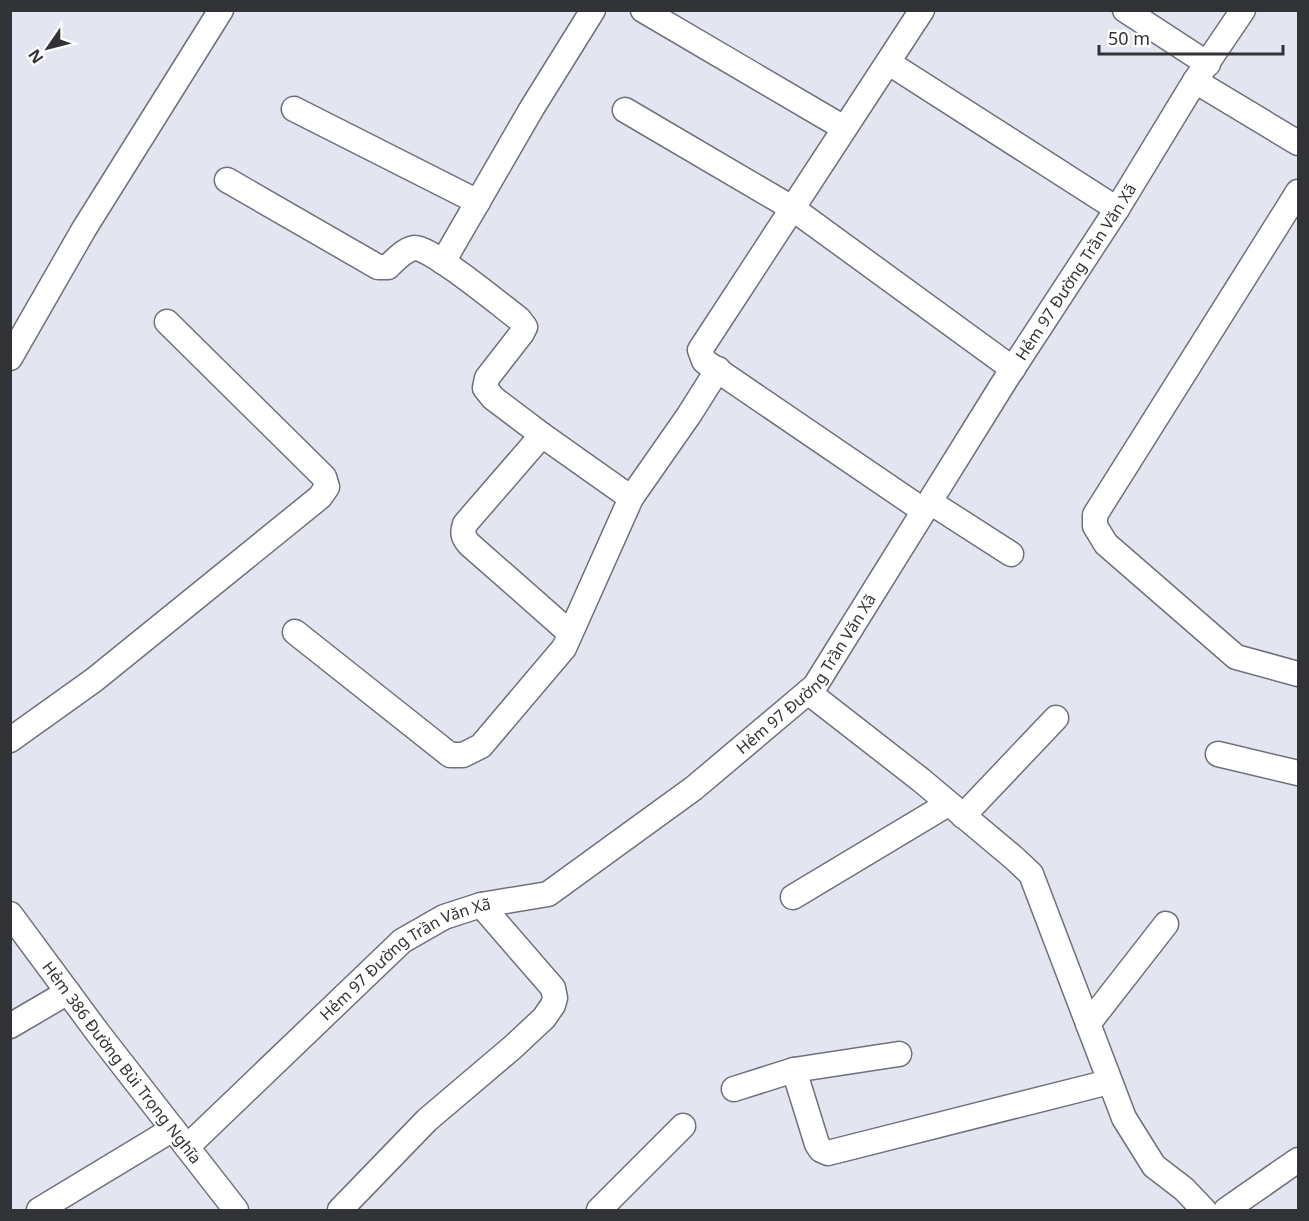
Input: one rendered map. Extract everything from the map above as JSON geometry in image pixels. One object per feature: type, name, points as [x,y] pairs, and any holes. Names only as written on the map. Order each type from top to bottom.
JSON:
[{"type":"street","points":[[10,358],[84,229],[221,10]]},
{"type":"street","points":[[643,10],[844,128]]},
{"type":"street","points":[[922,10],[700,350],[704,360],[927,507],[1011,554]]},
{"type":"street","points":[[1125,10],[1201,72],[1299,143]]},
{"type":"street","name":"Hẻm 97 Đường Trần Văn Xã","points":[[39,1210],[180,1138],[402,942],[444,917],[481,905],[548,894],[694,788],[815,686],[1201,72],[1243,10]]},
{"type":"street","points":[[443,262],[585,13]]},
{"type":"street","points":[[889,63],[1117,208]]},
{"type":"street","points":[[294,109],[478,202]]},
{"type":"street","points":[[625,110],[792,208],[1013,369]]},
{"type":"street","points":[[228,180],[378,267],[388,267],[412,248],[421,247],[519,319],[525,327],[487,378],[485,388],[493,398],[542,435],[631,498]]},
{"type":"street","points":[[1299,192],[1095,515],[1095,526],[1106,544],[1236,657],[1299,674]]},
{"type":"street","points":[[10,740],[94,680],[320,497],[327,487],[324,477],[167,322]]},
{"type":"street","points":[[295,632],[450,755],[463,755],[481,746],[564,648],[631,498],[718,369]]},
{"type":"street","points":[[542,435],[465,524],[463,531],[464,538],[469,544],[570,633]]},
{"type":"street","points":[[808,692],[921,780],[1031,874],[1124,1118],[1154,1166],[1184,1190],[1204,1210]]},
{"type":"street","points":[[793,897],[955,810],[1056,718]]},
{"type":"street","points":[[1218,754],[1299,773]]},
{"type":"street","points":[[340,1210],[427,1120],[513,1047],[544,1018],[553,1005],[555,998],[553,988],[481,905]]},
{"type":"street","name":"Hẻm 386 Đường Bùi Trọng Nghĩa","points":[[10,914],[236,1210]]},
{"type":"street","points":[[1088,1024],[1166,924]]},
{"type":"street","points":[[10,1026],[68,992]]},
{"type":"street","points":[[734,1089],[794,1070],[899,1054]]},
{"type":"street","points":[[794,1070],[817,1144],[820,1150],[828,1153],[1109,1082]]},
{"type":"street","points":[[599,1210],[683,1126]]},
{"type":"street","points":[[1226,1210],[1299,1160]]}]
